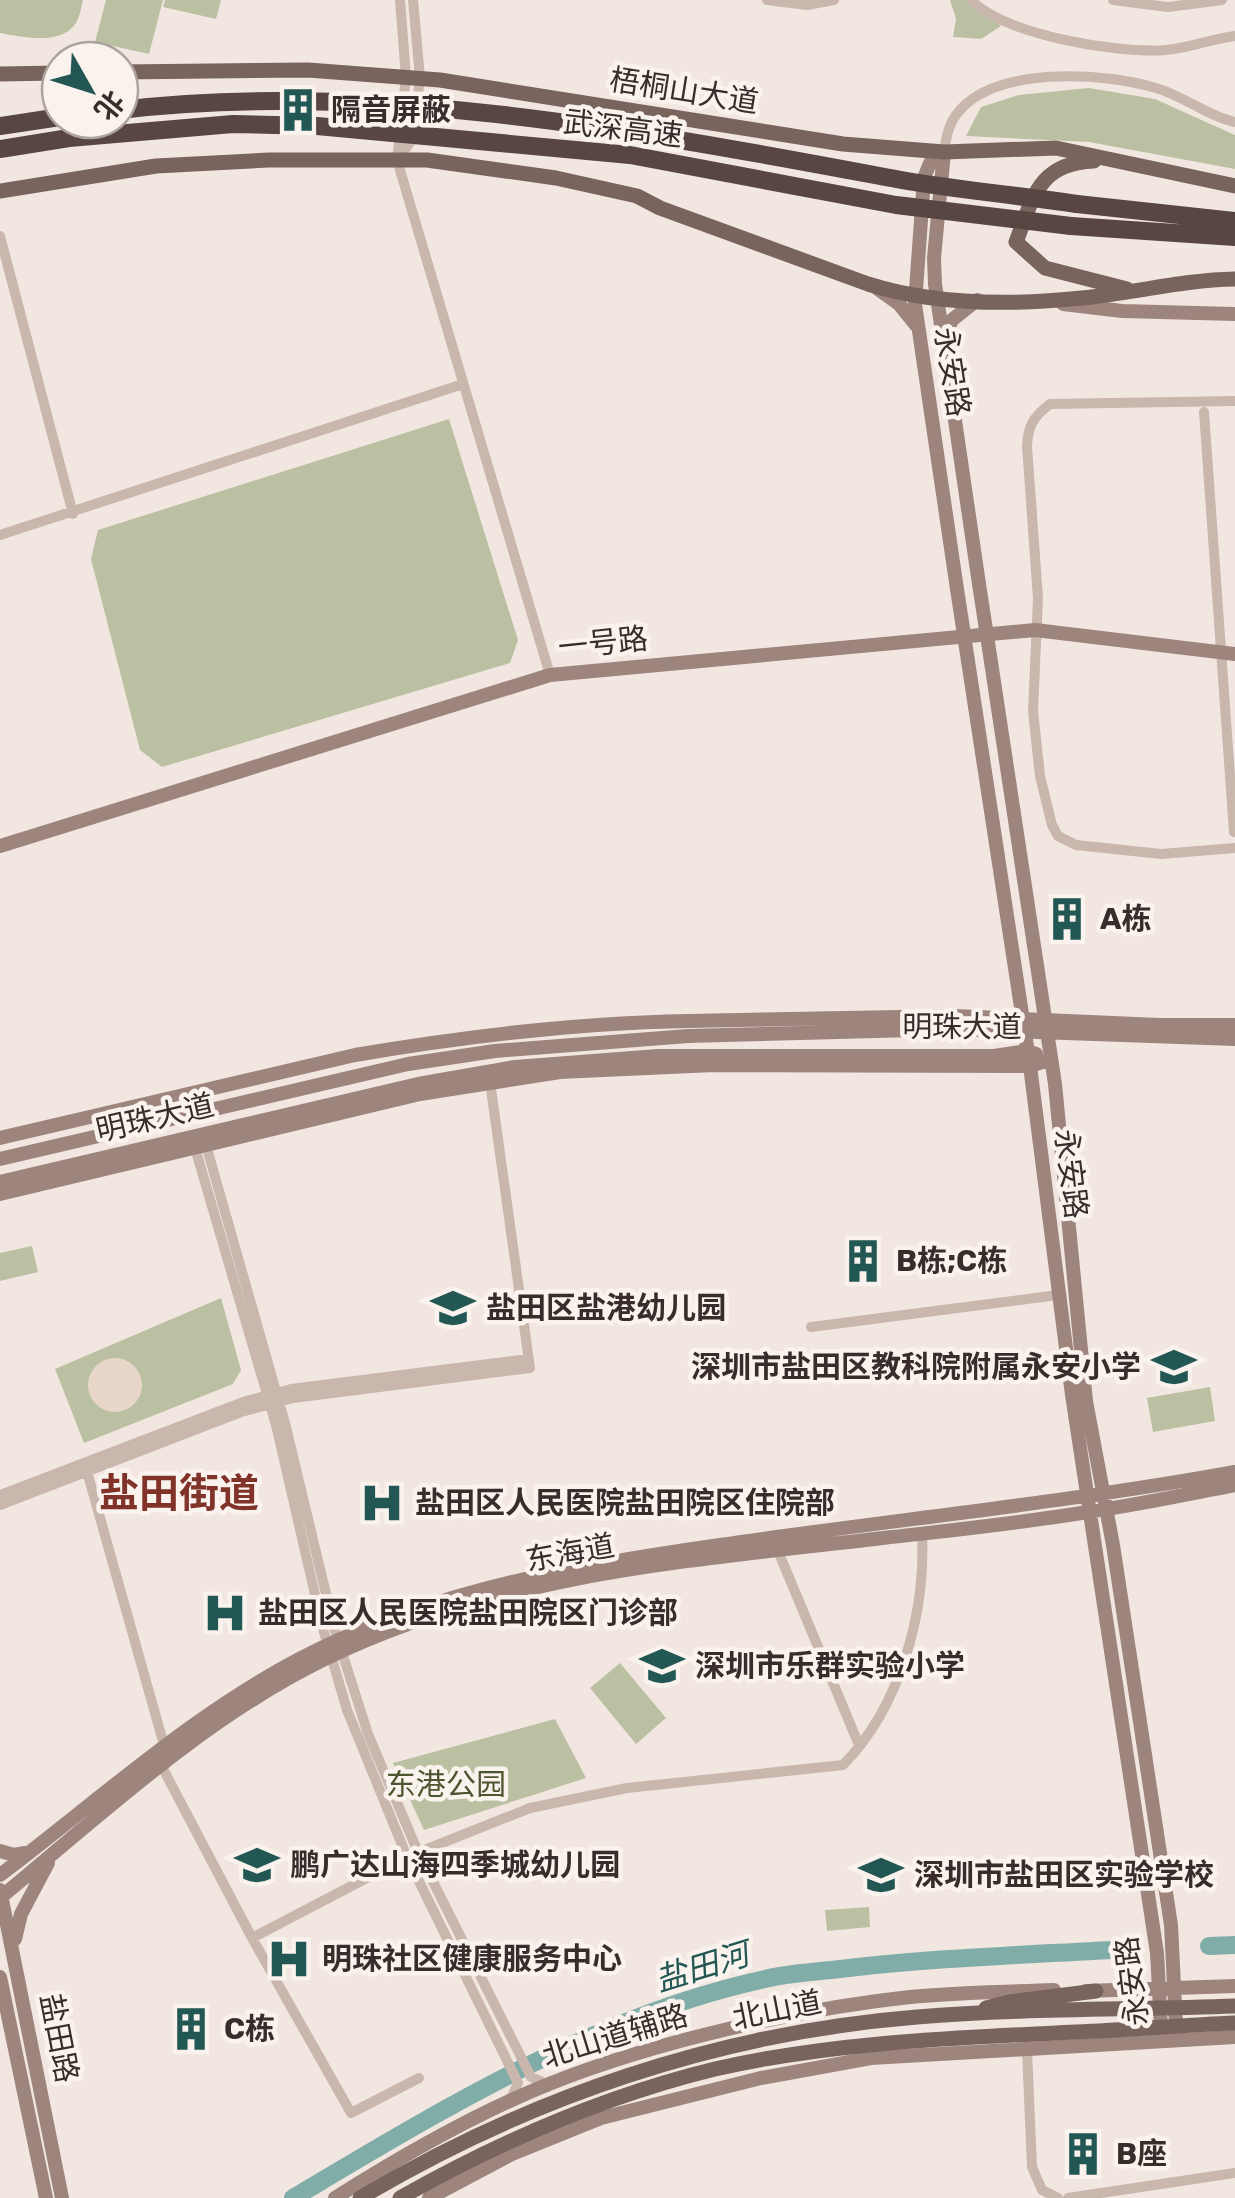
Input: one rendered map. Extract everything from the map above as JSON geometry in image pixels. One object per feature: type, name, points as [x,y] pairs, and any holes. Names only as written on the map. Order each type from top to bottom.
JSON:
[{"type":"highway","name":"武深高速","points":[[140,109],[296,101],[498,116],[775,154],[899,179],[1077,204],[1235,220]]},
{"type":"highway","points":[[0,126],[40,120]]},
{"type":"highway","name":"武深高速","points":[[0,150],[69,138],[233,124],[317,126],[630,155],[896,205],[1072,226],[1235,237]]},
{"type":"main road","name":"梧桐山大道","points":[[140,72],[297,70],[413,78],[494,87],[831,143],[944,152],[1056,148],[1235,186]]},
{"type":"main road","points":[[0,74],[40,73]]},
{"type":"main road","points":[[0,191],[156,166],[268,160],[427,160],[556,178],[637,196],[660,208],[868,284],[914,294],[1032,301],[1235,279]]},
{"type":"main road","points":[[1118,161],[1082,161],[1053,172],[1033,195],[1016,242],[1044,268],[1132,290]]},
{"type":"main road","points":[[960,2016],[1009,2002],[1096,1991]]},
{"type":"main road","name":"北山道","points":[[360,2198],[497,2125],[560,2098],[632,2073],[753,2041],[918,2017],[1235,2006]]},
{"type":"main road","name":"北山道","points":[[400,2198],[449,2170],[556,2121],[714,2070],[820,2050],[870,2052],[1235,2023]]},
{"type":"street","points":[[400,0],[413,78]]},
{"type":"street","points":[[413,0],[413,138],[398,160],[550,675]]},
{"type":"street","points":[[767,0],[797,5],[834,0]]},
{"type":"street","points":[[971,0],[986,12],[1019,26],[1113,49],[1162,51],[1235,36]]},
{"type":"street","points":[[1112,0],[1168,7],[1222,0]]},
{"type":"street","name":"永安路","points":[[1169,2031],[1171,1925],[1086,1400],[1051,1059],[934,266],[944,152],[953,120],[976,96],[998,87],[1058,76],[1097,77],[1148,86],[1235,122]]},
{"type":"street","name":"永安路","points":[[944,152],[930,164],[924,178],[914,294],[1028,1058],[1089,1505],[1157,1952],[1168,1988]]},
{"type":"street","points":[[0,236],[73,514]]},
{"type":"street","points":[[868,284],[899,304],[919,332]]},
{"type":"street","points":[[943,342],[952,320],[977,300]]},
{"type":"street","points":[[1032,301],[1122,311],[1235,314]]},
{"type":"street","points":[[0,535],[463,384]]},
{"type":"street","points":[[1235,401],[1050,404],[1028,428],[1027,446],[1038,598],[1032,711],[1040,776],[1052,825],[1058,836],[1076,845],[1162,854],[1235,848]]},
{"type":"street","points":[[1204,412],[1228,653],[1234,832]]},
{"type":"street","name":"一号路","points":[[0,846],[550,675],[1035,630],[1228,653]]},
{"type":"street","name":"明珠大道","points":[[0,1158],[408,1064],[688,1028],[954,1016],[1160,1026],[1235,1025]]},
{"type":"street","name":"明珠大道","points":[[0,1138],[355,1055],[546,1029],[954,1029],[1235,1039]]},
{"type":"street","name":"明珠大道","points":[[0,1182],[418,1084],[515,1067],[658,1056],[1051,1059]]},
{"type":"street","name":"明珠大道","points":[[0,1194],[420,1094],[560,1072],[657,1066],[1028,1058]]},
{"type":"street","points":[[0,1495],[273,1398],[530,1363],[490,1082]]},
{"type":"street","points":[[201,1146],[273,1398],[362,1750],[407,1857],[518,2083],[508,2102]]},
{"type":"street","points":[[810,1327],[1058,1295]]},
{"type":"street","points":[[0,1506],[86,1467]]},
{"type":"street","points":[[86,1467],[164,1745]]},
{"type":"street","name":"东海道","points":[[0,1875],[164,1745],[279,1670],[436,1612],[509,1592],[613,1572],[922,1534],[1105,1502],[1235,1472]]},
{"type":"street","name":"东海道","points":[[1105,1502],[1235,1486]]},
{"type":"street","name":"东海道","points":[[1,1894],[50,1859],[161,1765],[261,1696],[335,1648],[432,1603],[555,1570],[838,1527],[1089,1505]]},
{"type":"street","points":[[252,1938],[407,1857],[505,1816],[578,1796],[656,1784],[843,1765],[887,1702],[906,1653],[922,1572],[922,1534]]},
{"type":"street","points":[[778,1551],[859,1745]]},
{"type":"street","points":[[335,1648],[418,1852],[531,2077],[550,2084]]},
{"type":"street","points":[[161,1765],[252,1938],[351,2112],[420,2078]]},
{"type":"street","points":[[0,1851],[14,1855],[35,1849]]},
{"type":"street","points":[[14,1950],[21,1914],[50,1859]]},
{"type":"street","name":"盐田路","points":[[1,1894],[62,2198]]},
{"type":"street","name":"盐田路","points":[[0,1976],[46,2198]]},
{"type":"street","name":"北山道辅路","points":[[335,2198],[426,2143],[508,2102],[550,2084],[702,2037],[910,1998],[1235,1986]]},
{"type":"street","points":[[429,2198],[512,2154],[601,2118],[870,2052],[1027,2050],[1169,2031],[1235,2037]]},
{"type":"street","points":[[1027,2050],[1032,2167],[1042,2190],[1058,2198]]},
{"type":"street","points":[[551,2138],[556,2121]]},
{"type":"street","points":[[1068,2198],[1235,2173]]},
{"type":"green space","points":[[0,0],[83,0],[77,21],[69,30],[41,38],[0,33]]},
{"type":"green space","points":[[106,0],[163,0],[149,54],[140,52],[140,40],[96,40]]},
{"type":"green space","points":[[165,0],[221,0],[216,19],[163,7]]},
{"type":"green space","points":[[950,0],[970,0],[1001,26],[981,39],[953,37],[956,19]]},
{"type":"green space","points":[[1089,88],[1155,99],[1235,135],[1235,169],[1089,142],[966,136],[981,107],[1019,95]]},
{"type":"green space","points":[[449,419],[518,640],[510,663],[162,767],[140,750],[91,559],[98,530]]},
{"type":"green space","points":[[32,1246],[38,1272],[0,1281],[0,1253]]},
{"type":"green space","points":[[221,1298],[241,1370],[233,1384],[84,1443],[55,1369]]},
{"type":"green space","points":[[1210,1387],[1215,1421],[1153,1432],[1147,1398]]},
{"type":"green space","points":[[620,1663],[666,1718],[636,1744],[590,1688]]},
{"type":"green space","name":"东港公园","points":[[555,1719],[586,1778],[424,1830],[393,1763]]},
{"type":"green space","points":[[869,1907],[870,1927],[827,1931],[825,1910]]},
{"type":"shaded area","points":[[115,1358],[134,1366],[142,1385],[134,1404],[115,1412],[96,1404],[88,1385],[96,1366]]},
{"type":"waterway","name":"盐田河","points":[[1209,1946],[1235,1945]]},
{"type":"waterway","name":"盐田河","points":[[293,2198],[520,2069],[640,2016],[702,1995],[765,1979],[874,1965],[1112,1950]]},
{"type":"place","name":"隔音屏蔽","points":[[298,110]]},
{"type":"place","name":"A栋","points":[[1067,919]]},
{"type":"place","name":"B栋;C栋","points":[[863,1261]]},
{"type":"place","name":"盐田区盐港幼儿园","points":[[453,1308]]},
{"type":"place","name":"深圳市盐田区教科院附属永安小学","points":[[1174,1367]]},
{"type":"place","name":"盐田区人民医院盐田院区住院部","points":[[382,1503]]},
{"type":"place","name":"盐田区人民医院盐田院区门诊部","points":[[225,1613]]},
{"type":"place","name":"深圳市乐群实验小学","points":[[662,1666]]},
{"type":"place","name":"鹏广达山海四季城幼儿园","points":[[257,1865]]},
{"type":"place","name":"深圳市盐田区实验学校","points":[[881,1875]]},
{"type":"place","name":"明珠社区健康服务中心","points":[[289,1959]]},
{"type":"place","name":"C栋","points":[[191,2029]]},
{"type":"place","name":"B座","points":[[1083,2154]]},
{"type":"district","name":"盐田街道","points":[[179,1493]]}]
